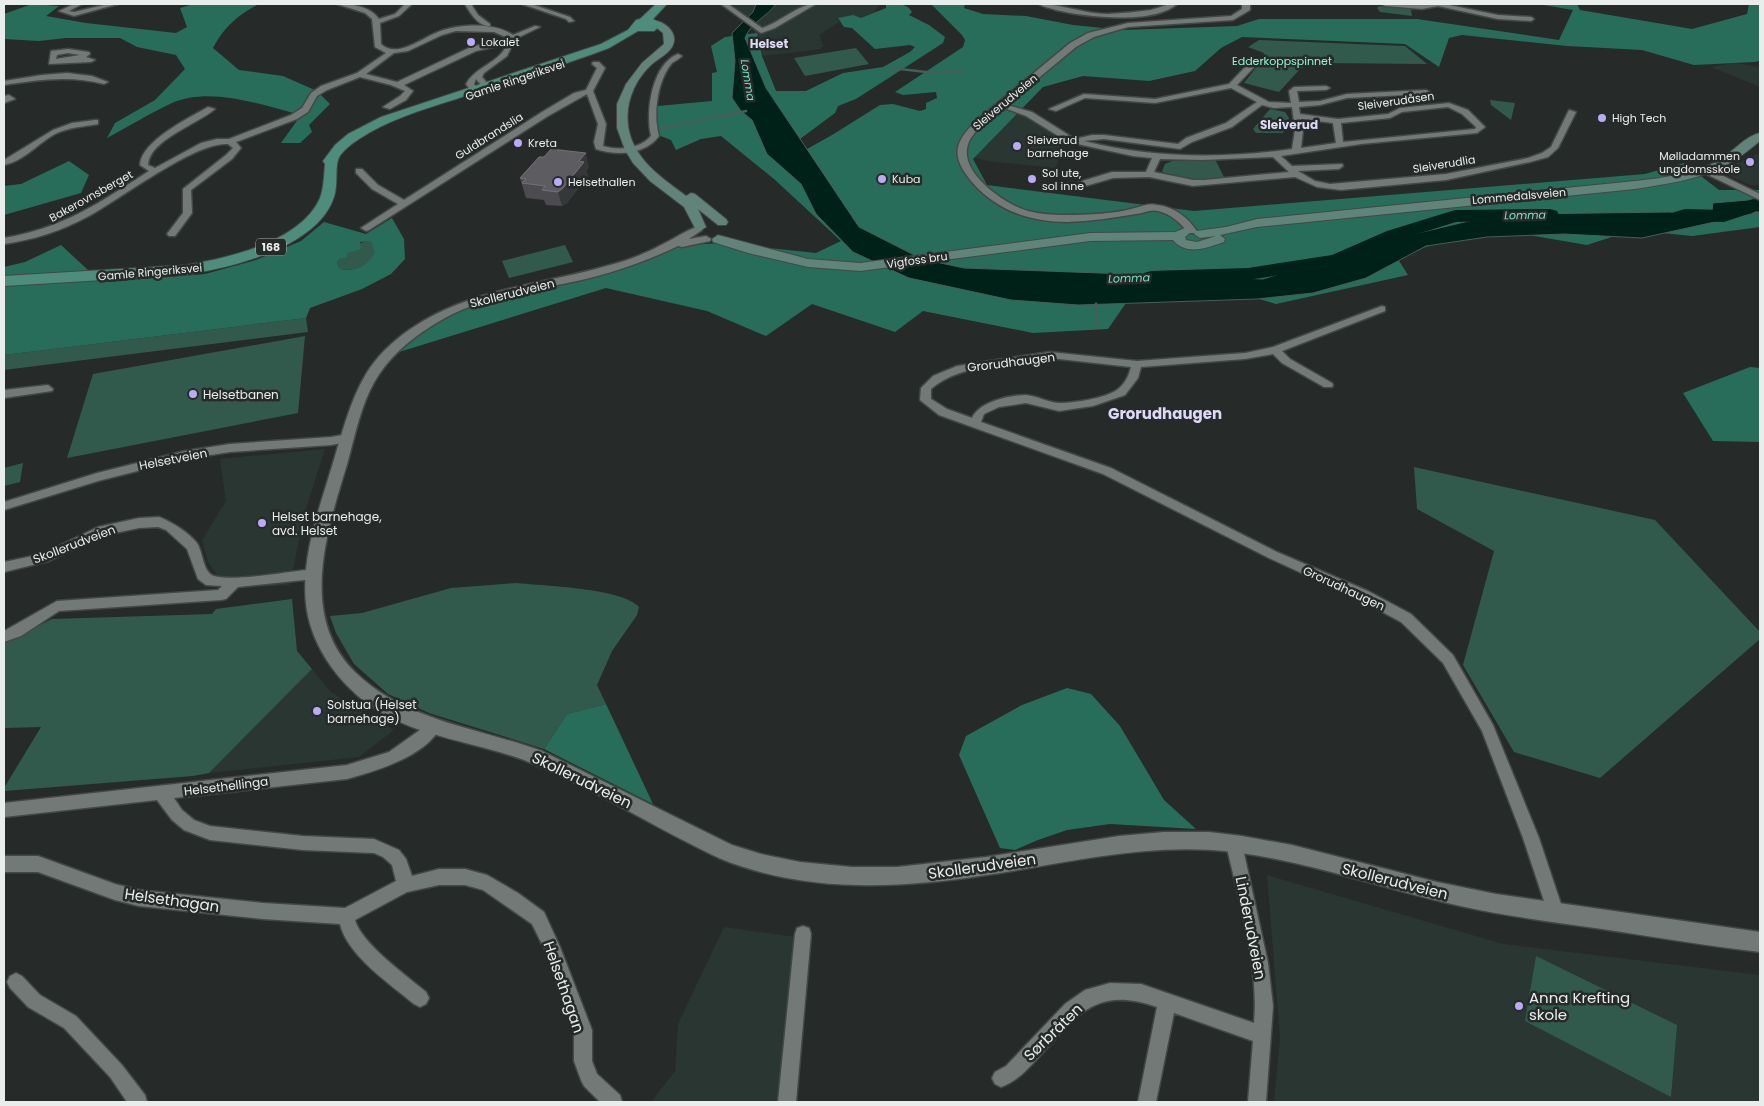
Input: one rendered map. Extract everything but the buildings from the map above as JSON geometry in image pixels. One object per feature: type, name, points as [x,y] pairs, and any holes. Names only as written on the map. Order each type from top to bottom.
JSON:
[{"type":"main road","name":"168","points":[[649,26],[662,4]]},
{"type":"main road","name":"168","points":[[649,26],[668,4]]},
{"type":"main road","points":[[649,26],[662,40],[663,45],[659,54],[636,77],[624,100],[621,121],[630,149],[654,178],[689,204],[705,234],[780,256]]},
{"type":"main road","name":"Gamle Ringeriksvei","points":[[4,281],[178,271],[216,266],[244,258],[285,240],[313,219],[327,197],[332,162],[350,144],[372,130],[481,84],[599,49],[649,26]]},
{"type":"main road","name":"Lommedalsveien","points":[[973,252],[1065,241],[1190,237],[1257,230],[1267,224],[1325,216],[1673,180],[1706,170],[1733,156],[1756,139]]},
{"type":"main road","points":[[641,163],[671,182],[748,241],[780,256]]},
{"type":"main road","points":[[705,234],[708,222],[726,226]]},
{"type":"main road","points":[[705,234],[727,235],[726,226]]},
{"type":"main road","name":"Vigfoss bru","points":[[780,256],[824,265],[860,267],[889,265],[973,252]]},
{"type":"street","points":[[79,4],[62,11],[74,14],[115,4]]},
{"type":"street","points":[[340,4],[364,7],[374,16],[378,22],[376,38],[378,48],[393,51],[407,49],[440,33],[455,29],[494,30],[503,32],[512,39]]},
{"type":"street","points":[[378,22],[397,15],[409,4]]},
{"type":"street","points":[[468,4],[476,16],[488,25]]},
{"type":"street","points":[[525,4],[568,18],[571,21]]},
{"type":"street","points":[[724,4],[758,29],[773,27],[814,4]]},
{"type":"street","points":[[1042,4],[1101,16],[1158,11],[1174,4]]},
{"type":"street","name":"Sleiverudveien","points":[[1190,237],[1169,217],[1159,214],[1137,211],[1072,219],[1055,219],[1020,213],[994,198],[968,171],[961,158],[961,148],[971,131],[1000,105],[1073,45],[1091,35],[1119,27],[1233,18],[1244,13],[1246,4]]},
{"type":"street","points":[[1385,4],[1422,7],[1440,4],[1498,17],[1531,20]]},
{"type":"street","points":[[397,85],[474,49],[512,39],[537,27]]},
{"type":"street","points":[[481,84],[501,59],[512,39]]},
{"type":"street","name":"Bakerovnsberget","points":[[4,241],[20,240],[56,230],[204,145],[231,141],[294,116],[305,110],[314,95],[324,88],[360,75],[393,51]]},
{"type":"street","points":[[596,64],[601,68],[589,91],[602,124],[598,142],[600,147],[606,150],[630,149],[647,144],[656,136],[652,119],[660,82],[669,63],[678,56]]},
{"type":"street","points":[[79,59],[91,60]]},
{"type":"street","points":[[1053,109],[1084,96],[1155,101],[1232,86],[1253,64]]},
{"type":"street","points":[[4,83],[36,77],[66,75],[82,76],[104,82]]},
{"type":"street","points":[[360,75],[397,85],[409,91],[408,94],[387,107]]},
{"type":"street","name":"Sleiverudåsen","points":[[1232,86],[1245,91],[1261,102],[1274,106],[1320,103],[1347,96],[1426,92]]},
{"type":"street","points":[[1296,151],[1298,130],[1293,96],[1294,89],[1326,88]]},
{"type":"street","name":"Guldbrandslia","points":[[366,228],[545,114],[577,95],[589,91]]},
{"type":"street","points":[[1075,141],[1092,137],[1104,137],[1180,147],[1189,140],[1229,126],[1261,102]]},
{"type":"street","name":"Sleiverudåsen","points":[[1000,105],[1029,114],[1075,141],[1103,149],[1157,156],[1203,158],[1275,154],[1476,130],[1481,127],[1461,108],[1449,106],[1400,110],[1390,116],[1338,121]]},
{"type":"street","name":"Bakerovnsberget","points":[[158,171],[143,164],[150,150],[166,136],[211,109]]},
{"type":"street","name":"Sleiverudlia","points":[[1275,154],[1292,171],[1321,185],[1341,187],[1446,178],[1522,162],[1545,155],[1554,148],[1572,112]]},
{"type":"street","points":[[1297,116],[1338,121],[1336,124],[1340,145]]},
{"type":"street","points":[[4,163],[22,155],[52,133],[71,126],[95,122]]},
{"type":"street","points":[[172,234],[187,216],[189,207],[185,195],[187,189],[235,151],[237,148],[236,144],[231,141]]},
{"type":"street","points":[[1082,184],[1112,176],[1149,174],[1157,156]]},
{"type":"street","points":[[1292,171],[1339,166]]},
{"type":"street","points":[[1706,170],[1759,197]]},
{"type":"street","points":[[359,171],[375,187],[403,203]]},
{"type":"street","name":"Sleiverudlia","points":[[1149,174],[1184,182],[1204,184],[1292,171]]},
{"type":"street","name":"Skollerudveien","points":[[705,234],[601,272],[486,298],[457,308],[425,325],[389,352],[370,377],[356,408],[322,522],[312,590],[316,622],[330,650],[348,676],[381,702],[405,715],[434,726],[492,742],[571,772],[716,847],[747,859],[815,874],[858,877],[903,876],[961,870],[1118,845],[1169,841],[1207,841],[1290,853],[1453,896],[1556,913],[1760,942]]},
{"type":"street","name":"Grorudhaugen","points":[[1382,309],[1275,350],[1245,356],[1137,364],[1085,357],[1050,355],[961,368],[937,378],[926,388],[925,400],[943,412],[1107,472],[1273,555],[1364,595],[1406,618],[1448,659],[1488,728],[1531,838],[1556,913]]},
{"type":"street","points":[[1275,350],[1286,361],[1328,385]]},
{"type":"street","points":[[975,423],[980,412],[996,404],[1026,400],[1059,406],[1089,403],[1105,398],[1120,392],[1133,378],[1137,364]]},
{"type":"street","points":[[4,394],[48,389]]},
{"type":"street","name":"Helsetveien","points":[[4,506],[97,477],[185,455],[230,448],[331,441],[348,438]]},
{"type":"street","name":"Skollerudveien","points":[[4,567],[45,558],[98,532],[139,523],[159,522],[170,527],[192,546],[203,575],[210,581],[235,582],[314,574]]},
{"type":"street","name":"Skollerudveien","points":[[4,637],[16,632],[57,606],[221,595],[235,582]]},
{"type":"street","name":"Helsethellinga","points":[[4,810],[347,772],[384,763],[402,754],[434,726]]},
{"type":"street","points":[[162,794],[177,815],[189,825],[210,833],[303,843],[374,846],[386,850],[395,856],[402,866],[406,886]]},
{"type":"street","name":"Linderudveien","points":[[1234,844],[1260,963],[1264,1006],[1257,1102]]},
{"type":"street","name":"Helsethagan","points":[[4,864],[38,864],[115,892],[139,898],[263,911],[346,916],[406,886],[438,877],[465,877],[487,884],[538,918],[552,947],[583,1030],[583,1061],[590,1080],[613,1102]]},
{"type":"street","points":[[346,916],[350,932],[384,968],[420,998]]},
{"type":"street","points":[[787,1102],[803,934]]},
{"type":"street","points":[[16,982],[34,1001],[70,1022],[116,1071],[138,1102]]},
{"type":"street","name":"Sørbråten","points":[[1001,1078],[1012,1072],[1071,1010],[1091,996],[1110,992],[1128,991],[1141,993],[1262,1035]]},
{"type":"street","points":[[1148,1102],[1167,1002]]},
{"type":"shaded area","points":[[734,4],[881,4],[875,10],[877,12],[861,18],[838,18],[839,22],[819,35],[824,47],[821,47],[822,49],[762,56],[754,30],[759,27],[735,9]]},
{"type":"shaded area","points":[[1734,63],[1760,67],[1760,87],[1711,67]]},
{"type":"shaded area","points":[[1007,112],[1024,116],[1064,141],[1056,168],[987,161],[969,156]]},
{"type":"shaded area","name":"Mølladammen ungdomsskole","points":[[1760,153],[1760,185],[1750,185],[1719,171]]},
{"type":"shaded area","points":[[325,449],[304,515],[290,585],[227,589],[208,562],[202,540],[226,501],[220,459]]},
{"type":"shaded area","name":"Solstua (Helset barnehage)","points":[[312,669],[331,692],[394,730],[359,757],[209,773]]},
{"type":"shaded area","name":"Anna Krefting skole","points":[[1267,875],[1503,944],[1760,975],[1760,1102],[1274,1102],[1280,1038]]},
{"type":"shaded area","points":[[724,927],[795,937],[777,1102],[651,1102],[675,1071],[678,1024]]},
{"type":"green space","points":[[32,4],[59,6],[46,16],[86,23],[176,33],[187,27],[180,8],[193,4],[259,4],[232,22],[213,48],[239,70],[283,76],[317,91],[330,104],[309,125],[312,132],[300,143],[281,143],[301,115],[253,102],[203,96],[187,98],[172,103],[107,138],[115,123],[155,100],[185,69],[176,55],[137,47],[120,38],[66,38],[39,41],[4,39],[4,14]]},
{"type":"green space","points":[[884,4],[900,4],[906,7],[912,12],[909,15],[929,25],[945,37],[943,43],[856,99],[838,106],[835,113],[800,139],[807,149],[880,105],[893,104],[920,111],[926,109],[926,103],[937,98],[936,92],[903,95],[895,92],[963,47],[965,40],[962,35],[931,4],[965,4],[964,8],[983,14],[1026,16],[1073,25],[1123,30],[1237,26],[1259,19],[1417,19],[1559,40],[1573,10],[1538,4],[1577,4],[1580,10],[1692,29],[1747,14],[1749,4],[1760,4],[1760,61],[1754,62],[1694,65],[1642,50],[1567,46],[1462,35],[1449,38],[1439,67],[1405,44],[1242,37],[1221,48],[1195,71],[1149,81],[1083,76],[1043,87],[973,159],[987,185],[1194,211],[1645,174],[1684,163],[1719,190],[1760,190],[1760,227],[1692,236],[1633,230],[1587,245],[1505,231],[1436,244],[1396,256],[1408,275],[1276,304],[1249,296],[1126,303],[1108,329],[1033,333],[923,311],[895,332],[812,304],[766,336],[707,311],[606,288],[396,353],[425,325],[486,298],[632,262],[670,246],[722,243],[816,253],[841,241],[774,179],[721,136],[701,139],[676,150],[671,140],[658,135],[655,119],[658,106],[712,101],[712,73],[717,72],[711,46],[725,37],[757,33],[762,56],[776,91],[806,91],[843,73],[883,67],[910,52],[915,47],[910,45],[875,49],[852,28],[844,27],[838,18],[853,15],[861,18],[886,8]]},
{"type":"green space","points":[[1379,6],[1411,9],[1412,16],[1380,12],[1377,8]]},
{"type":"green space","name":"Edderkoppspinnet","points":[[1259,40],[1405,46],[1427,64],[1321,63],[1301,68],[1279,92],[1244,83],[1262,60],[1264,53],[1248,47]]},
{"type":"green space","points":[[856,48],[869,64],[805,76],[794,58]]},
{"type":"green space","points":[[1490,100],[1515,103],[1511,120],[1491,105]]},
{"type":"green space","points":[[1270,109],[1285,112],[1289,118],[1283,133],[1256,133],[1253,129]]},
{"type":"green space","points":[[69,161],[89,175],[81,193],[4,215],[4,186],[21,184]]},
{"type":"green space","points":[[1172,161],[1216,161],[1224,177],[1197,180],[1165,174],[1162,171],[1165,164]]},
{"type":"green space","points":[[392,218],[404,239],[405,259],[391,274],[362,289],[310,308],[306,318],[4,355],[4,267],[25,262],[61,245],[101,282],[205,274],[256,260],[301,241],[324,222],[366,234]],"holes":[[[371,241],[375,253],[364,265],[355,269],[340,269],[337,263],[339,259],[347,257],[347,253],[361,249],[360,242]]]},
{"type":"green space","points":[[371,240],[376,253],[369,261],[355,269],[340,269],[337,263],[347,251],[356,245]]},
{"type":"green space","points":[[565,245],[573,262],[509,278],[502,261]]},
{"type":"green space","points":[[306,318],[308,332],[4,370],[4,355]]},
{"type":"green space","name":"Helsetbanen","points":[[305,336],[298,413],[67,458],[93,374]]},
{"type":"green space","points":[[1750,367],[1760,368],[1760,442],[1713,441],[1683,393]]},
{"type":"green space","points":[[23,463],[20,482],[4,486],[4,468]]},
{"type":"green space","points":[[1414,467],[1655,520],[1760,632],[1760,639],[1600,778],[1514,752],[1463,665],[1494,551],[1417,509]]},
{"type":"green space","points":[[516,583],[600,592],[630,601],[639,607],[637,615],[612,651],[597,685],[606,704],[567,714],[544,749],[429,713],[388,694],[354,664],[336,633],[330,616],[362,613],[451,588]]},
{"type":"green space","points":[[292,599],[297,651],[312,669],[209,773],[193,776],[4,791],[4,788],[41,727],[4,728],[4,643],[52,619],[212,614],[216,609]]},
{"type":"green space","points":[[1067,688],[1091,694],[1120,726],[1164,800],[1196,829],[1110,824],[1067,830],[1015,850],[1000,848],[959,755],[966,736],[1022,705]]},
{"type":"green space","points":[[606,704],[653,804],[544,749],[567,714]]},
{"type":"green space","points":[[1536,956],[1677,1025],[1671,1097],[1525,1021]]},
{"type":"water","points":[[756,4],[776,4],[751,28],[745,38],[766,88],[859,227],[922,259],[964,268],[1263,279],[1393,239],[1473,220],[1520,214],[1670,212],[1711,218],[1713,203],[1760,199],[1760,212],[1642,238],[1564,234],[1487,237],[1426,246],[1366,278],[1313,293],[1257,299],[1078,305],[1011,300],[909,278],[853,252],[816,214],[801,184],[767,154],[752,120],[741,111],[732,98],[735,61],[732,33],[753,12]]},
{"type":"waterway","points":[[891,68],[935,73],[963,70]]},
{"type":"waterway","points":[[662,128],[746,111]]},
{"type":"waterway","name":"Lomma","points":[[1658,219],[1669,220],[1685,215],[1724,216],[1753,205],[1760,205]]},
{"type":"waterway","points":[[1750,210],[1760,214]]},
{"type":"waterway","name":"Lomma","points":[[1151,277],[1248,274],[1337,260],[1394,235],[1455,216],[1550,215]]},
{"type":"waterway","points":[[1096,304],[1097,326]]},
{"type":"place","name":"Lokalet","points":[[471,42]]},
{"type":"place","name":"High Tech","points":[[1602,118]]},
{"type":"place","name":"Kreta","points":[[518,143]]},
{"type":"place","name":"Sleiverud barnehage","points":[[1017,146]]},
{"type":"place","name":"Mølladammen ungdomsskole","points":[[1750,162]]},
{"type":"place","name":"Kuba","points":[[882,179]]},
{"type":"place","name":"Sol ute, sol inne","points":[[1032,179]]},
{"type":"place","name":"Helsethallen","points":[[558,182]]},
{"type":"place","name":"Helsetbanen","points":[[193,394]]},
{"type":"place","name":"Helset barnehage, avd. Helset","points":[[262,523]]},
{"type":"place","name":"Solstua (Helset barnehage)","points":[[317,711]]},
{"type":"place","name":"Anna Krefting skole","points":[[1519,1006]]},
{"type":"district","name":"Helset","points":[[769,43]]},
{"type":"district","name":"Sleiverud","points":[[1289,124]]},
{"type":"district","name":"Grorudhaugen","points":[[1165,413]]}]
